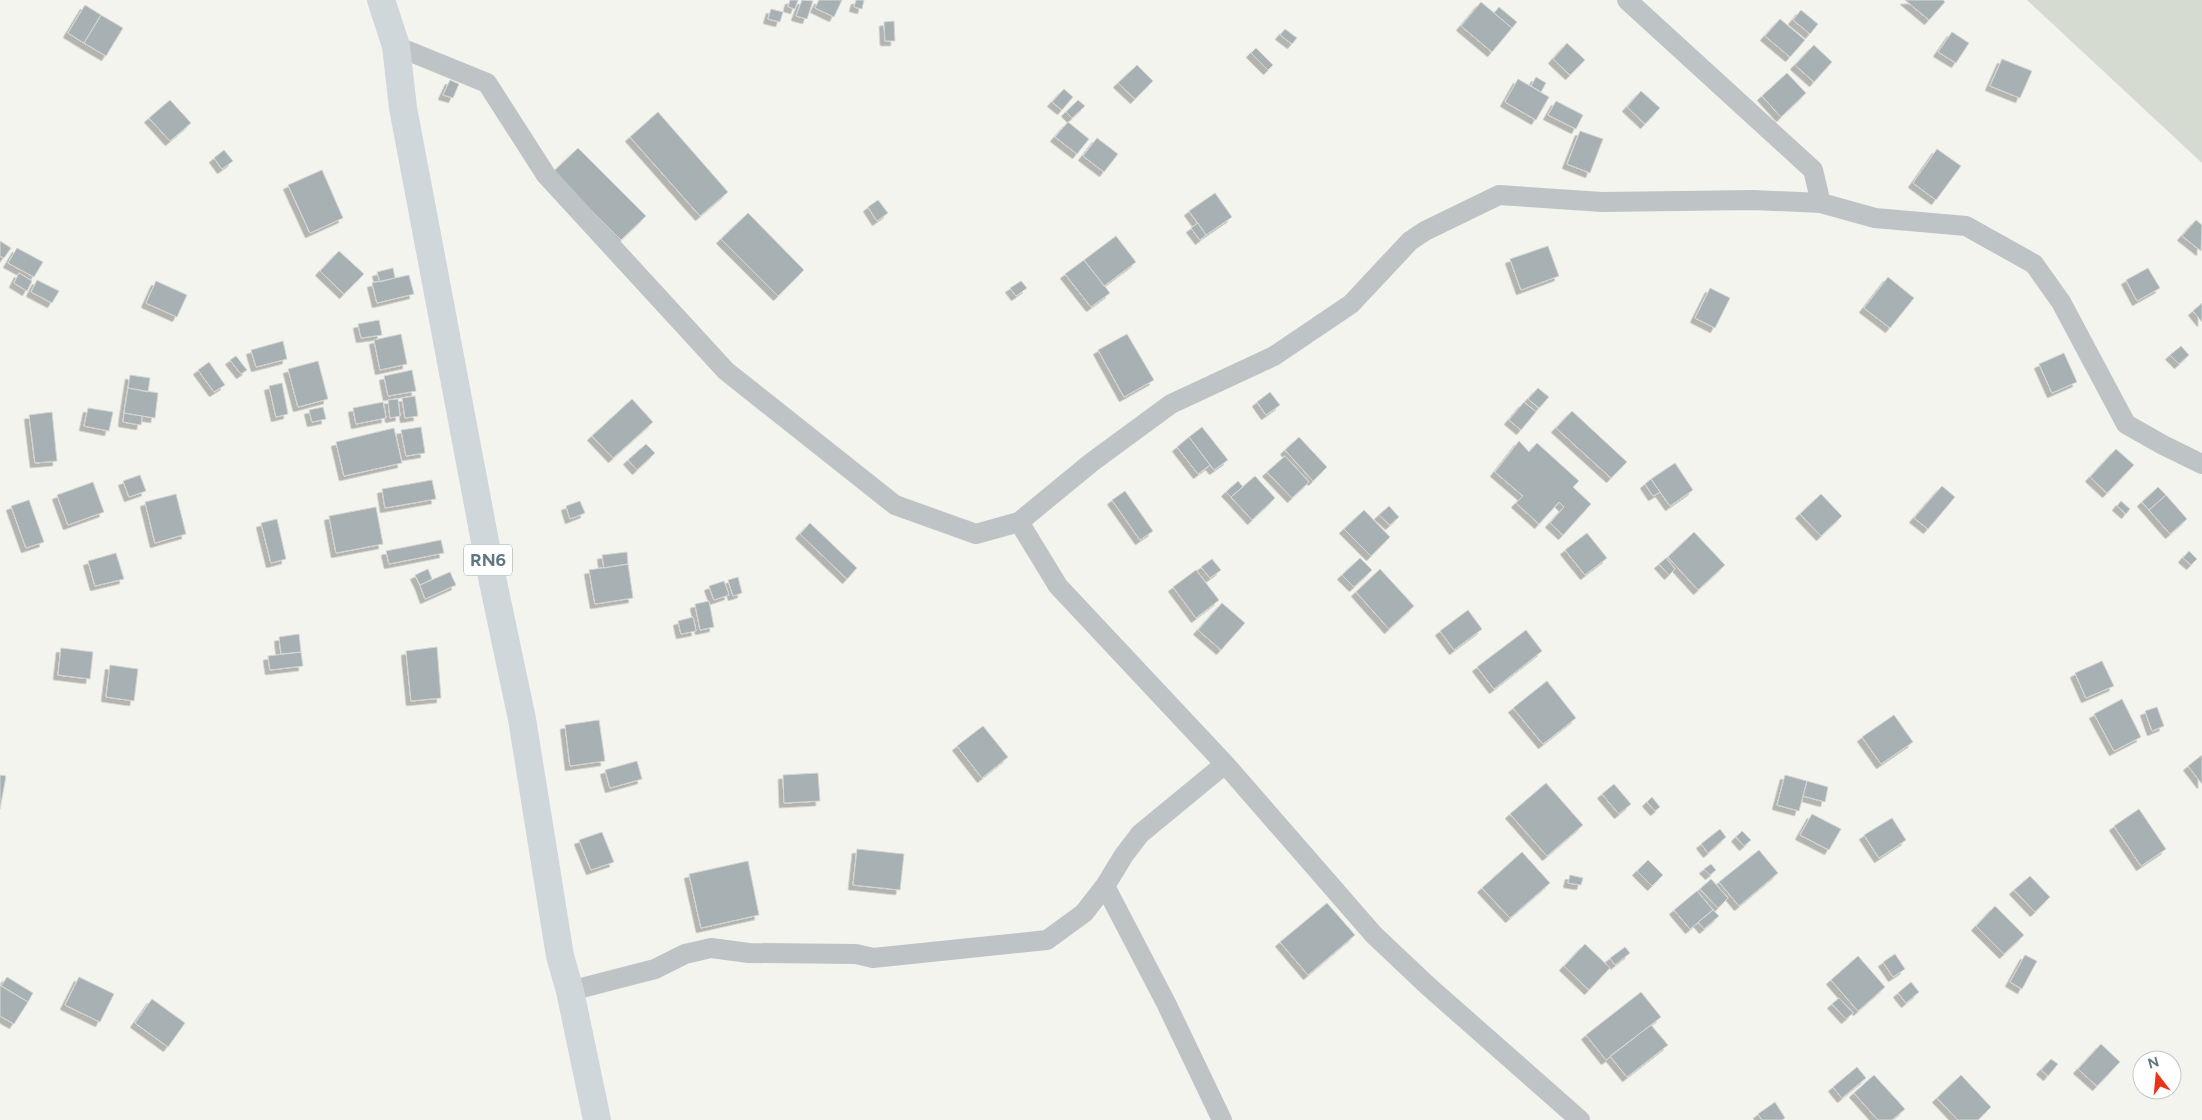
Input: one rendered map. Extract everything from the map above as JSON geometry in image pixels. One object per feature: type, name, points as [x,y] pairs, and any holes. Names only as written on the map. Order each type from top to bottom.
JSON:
[{"type":"highway","name":"RN6","points":[[381,0],[396,46],[403,108],[490,568],[522,719],[560,956],[570,991],[597,1120]]},
{"type":"street","points":[[1627,0],[1813,170],[1821,203]]},
{"type":"street","points":[[396,46],[488,83],[546,175],[726,371],[895,505],[976,534],[1019,522],[1092,462],[1171,404],[1274,356],[1351,304],[1410,241],[1425,231],[1499,195],[1602,202],[1753,200],[1821,203],[1875,218],[1966,226],[2034,264],[2061,302],[2126,424],[2202,464]]},
{"type":"street","points":[[1019,522],[1058,586],[1225,764],[1374,935],[1428,986],[1580,1120]]},
{"type":"street","points":[[570,991],[655,969],[685,954],[711,948],[749,953],[856,954],[873,958],[1047,940],[1084,913],[1105,886],[1124,855],[1140,834],[1225,764]]},
{"type":"street","points":[[1105,886],[1166,1003],[1222,1120]]},
{"type":"shaded area","points":[[2027,0],[2202,0],[2202,163]]},
{"type":"building","points":[[790,0],[798,0],[795,9],[788,7]]},
{"type":"building","points":[[802,0],[813,1],[807,19],[796,16]]},
{"type":"building","points":[[819,0],[842,0],[834,17],[815,8]]},
{"type":"building","points":[[856,0],[864,0],[862,9],[854,7]]},
{"type":"building","points":[[1905,0],[1943,0],[1945,2],[1929,20]]},
{"type":"building","points":[[1481,2],[1512,28],[1492,52],[1461,26]]},
{"type":"building","points":[[85,5],[101,15],[84,43],[68,33]]},
{"type":"building","points":[[1499,7],[1517,22],[1512,28],[1494,13]]},
{"type":"building","points":[[771,9],[783,12],[780,22],[768,19]]},
{"type":"building","points":[[1801,10],[1818,24],[1810,34],[1793,20]]},
{"type":"building","points":[[101,15],[123,28],[106,56],[84,43]]},
{"type":"building","points":[[1780,19],[1805,40],[1790,57],[1765,36]]},
{"type":"building","points":[[894,21],[895,41],[885,41],[884,22]]},
{"type":"building","points":[[1285,29],[1297,38],[1292,44],[1280,35]]},
{"type":"building","points":[[1952,32],[1969,43],[1956,63],[1938,52]]},
{"type":"building","points":[[1567,43],[1585,60],[1570,75],[1553,59]]},
{"type":"building","points":[[1814,45],[1832,62],[1814,82],[1795,65]]},
{"type":"building","points":[[1256,48],[1273,65],[1268,70],[1251,53]]},
{"type":"building","points":[[2002,59],[2032,71],[2020,98],[1990,86]]},
{"type":"building","points":[[1137,65],[1153,81],[1135,99],[1118,83]]},
{"type":"building","points":[[1787,73],[1806,93],[1781,117],[1762,96]]},
{"type":"building","points":[[1536,77],[1546,83],[1541,92],[1531,86]]},
{"type":"building","points":[[1518,79],[1549,97],[1536,120],[1505,102]]},
{"type":"building","points":[[450,80],[459,84],[453,98],[443,95]]},
{"type":"building","points":[[1064,89],[1073,97],[1062,110],[1052,102]]},
{"type":"building","points":[[1641,91],[1660,108],[1645,124],[1627,107]]},
{"type":"building","points":[[170,100],[191,123],[170,141],[149,118]]},
{"type":"building","points":[[1078,100],[1085,106],[1072,118],[1066,112]]},
{"type":"building","points":[[1556,101],[1583,115],[1576,129],[1548,115]]},
{"type":"building","points":[[658,112],[728,192],[700,216],[630,137]]},
{"type":"building","points":[[1068,122],[1089,139],[1077,154],[1055,137]]},
{"type":"building","points":[[1580,131],[1603,139],[1590,173],[1567,164]]},
{"type":"building","points":[[1097,138],[1118,154],[1104,172],[1083,156]]},
{"type":"building","points":[[578,148],[646,216],[621,240],[553,172]]},
{"type":"building","points":[[1937,149],[1961,166],[1936,200],[1913,183]]},
{"type":"building","points":[[224,150],[233,161],[222,169],[214,158]]},
{"type":"building","points":[[322,170],[343,218],[310,233],[288,185]]},
{"type":"building","points":[[1215,193],[1232,217],[1206,235],[1189,211]]},
{"type":"building","points":[[878,200],[888,213],[877,221],[868,207]]},
{"type":"building","points":[[748,213],[804,270],[778,296],[721,239]]},
{"type":"building","points":[[2196,220],[2202,225],[2201,251],[2182,236]]},
{"type":"building","points":[[1198,223],[1206,235],[1200,240],[1191,228]]},
{"type":"building","points":[[1116,236],[1136,262],[1104,286],[1084,260]]},
{"type":"building","points":[[0,241],[11,248],[4,258],[0,256]]},
{"type":"building","points":[[1548,246],[1559,276],[1521,290],[1510,259]]},
{"type":"building","points":[[17,248],[43,262],[34,277],[8,263]]},
{"type":"building","points":[[339,251],[364,274],[344,294],[320,271]]},
{"type":"building","points":[[1084,260],[1110,293],[1091,307],[1065,274]]},
{"type":"building","points":[[393,268],[395,278],[380,282],[377,272]]},
{"type":"building","points":[[2148,268],[2160,288],[2137,301],[2126,280]]},
{"type":"building","points":[[19,273],[32,281],[27,291],[14,283]]},
{"type":"building","points":[[409,275],[414,294],[377,303],[372,283]]},
{"type":"building","points":[[1888,277],[1914,298],[1890,328],[1864,308]]},
{"type":"building","points":[[37,280],[59,291],[52,303],[31,292]]},
{"type":"building","points":[[156,281],[187,295],[177,317],[146,303]]},
{"type":"building","points":[[1021,281],[1027,288],[1016,296],[1010,288]]},
{"type":"building","points":[[1710,288],[1730,298],[1715,328],[1695,318]]},
{"type":"building","points":[[2202,303],[2202,322],[2193,311]]},
{"type":"building","points":[[379,320],[382,335],[361,338],[358,324]]},
{"type":"building","points":[[401,334],[407,364],[380,370],[374,340]]},
{"type":"building","points":[[1127,334],[1154,380],[1124,397],[1098,350]]},
{"type":"building","points":[[283,341],[287,359],[256,367],[251,350]]},
{"type":"building","points":[[2181,346],[2189,355],[2179,364],[2170,355]]},
{"type":"building","points":[[2064,353],[2077,382],[2052,393],[2039,364]]},
{"type":"building","points":[[236,356],[247,370],[241,374],[230,360]]},
{"type":"building","points":[[318,361],[328,399],[298,407],[288,369]]},
{"type":"building","points":[[209,362],[225,385],[214,392],[198,370]]},
{"type":"building","points":[[412,370],[416,391],[388,396],[384,376]]},
{"type":"building","points":[[130,375],[150,378],[148,392],[128,388]]},
{"type":"building","points":[[282,383],[288,414],[276,417],[269,386]]},
{"type":"building","points":[[128,388],[158,393],[155,418],[124,413]]},
{"type":"building","points":[[1538,388],[1549,397],[1539,408],[1528,399]]},
{"type":"building","points":[[1270,392],[1280,405],[1266,415],[1257,402]]},
{"type":"building","points":[[415,396],[418,416],[405,418],[402,398]]},
{"type":"building","points":[[398,399],[400,416],[390,418],[388,400]]},
{"type":"building","points":[[632,399],[653,422],[613,458],[592,436]]},
{"type":"building","points":[[383,402],[386,418],[356,424],[353,408]]},
{"type":"building","points":[[1524,402],[1536,412],[1521,430],[1509,420]]},
{"type":"building","points":[[323,407],[326,419],[312,422],[309,410]]},
{"type":"building","points":[[88,408],[113,412],[109,431],[84,426]]},
{"type":"building","points":[[1572,411],[1627,462],[1611,478],[1556,428]]},
{"type":"building","points":[[52,412],[57,461],[35,463],[29,415]]},
{"type":"building","points":[[124,413],[142,416],[141,425],[123,422]]},
{"type":"building","points":[[421,427],[425,453],[406,456],[401,430]]},
{"type":"building","points":[[1202,427],[1228,460],[1214,470],[1189,437]]},
{"type":"building","points":[[394,428],[402,463],[344,476],[336,442]]},
{"type":"building","points":[[1189,437],[1210,465],[1198,474],[1177,447]]},
{"type":"building","points":[[1299,437],[1327,467],[1313,481],[1285,450]]},
{"type":"building","points":[[1519,441],[1529,452],[1537,443],[1579,481],[1573,487],[1591,504],[1563,535],[1550,523],[1564,507],[1559,502],[1539,524],[1516,503],[1523,496],[1495,472]]},
{"type":"building","points":[[646,444],[655,453],[637,470],[628,460]]},
{"type":"building","points":[[2116,449],[2134,465],[2107,493],[2090,477]]},
{"type":"building","points":[[1285,456],[1309,482],[1292,498],[1267,472]]},
{"type":"building","points":[[1675,463],[1693,490],[1670,506],[1651,479]]},
{"type":"building","points":[[140,475],[146,491],[129,497],[123,481]]},
{"type":"building","points":[[1255,476],[1275,498],[1252,520],[1231,497]]},
{"type":"building","points":[[1651,479],[1660,492],[1653,496],[1645,484]]},
{"type":"building","points":[[432,480],[436,499],[385,508],[382,489]]},
{"type":"building","points":[[1238,481],[1243,487],[1231,497],[1226,492]]},
{"type":"building","points":[[93,482],[104,512],[68,525],[57,495]]},
{"type":"building","points":[[1942,486],[1955,497],[1928,529],[1914,518]]},
{"type":"building","points":[[2158,487],[2166,495],[2149,510],[2142,502]]},
{"type":"building","points":[[1125,491],[1153,531],[1140,540],[1112,500]]},
{"type":"building","points":[[176,494],[186,534],[155,543],[145,502]]},
{"type":"building","points":[[1821,494],[1842,516],[1821,536],[1800,514]]},
{"type":"building","points":[[2166,495],[2187,519],[2170,534],[2149,510]]},
{"type":"building","points":[[29,500],[44,542],[26,548],[11,506]]},
{"type":"building","points":[[580,501],[585,513],[570,519],[566,506]]},
{"type":"building","points":[[2121,501],[2130,509],[2126,514],[2117,506]]},
{"type":"building","points":[[1389,506],[1399,517],[1390,525],[1379,515]]},
{"type":"building","points":[[376,507],[383,544],[336,553],[329,516]]},
{"type":"building","points":[[1364,510],[1390,537],[1371,556],[1344,529]]},
{"type":"building","points":[[277,519],[286,559],[271,563],[261,523]]},
{"type":"building","points":[[810,523],[857,568],[847,579],[800,534]]},
{"type":"building","points":[[1694,532],[1725,565],[1698,590],[1668,557]]},
{"type":"building","points":[[1587,533],[1607,558],[1585,575],[1565,550]]},
{"type":"building","points":[[441,540],[444,553],[389,564],[386,551]]},
{"type":"building","points":[[2189,551],[2197,559],[2191,565],[2183,558]]},
{"type":"building","points":[[627,552],[628,564],[604,568],[602,555]]},
{"type":"building","points":[[116,553],[124,579],[95,586],[88,561]]},
{"type":"building","points":[[1360,558],[1372,570],[1354,587],[1342,575]]},
{"type":"building","points":[[1666,558],[1675,569],[1669,575],[1659,564]]},
{"type":"building","points":[[1212,559],[1221,570],[1210,578],[1201,567]]},
{"type":"building","points":[[628,564],[633,598],[595,604],[589,570]]},
{"type":"building","points":[[428,569],[432,579],[420,585],[415,575]]},
{"type":"building","points":[[1380,569],[1414,606],[1389,629],[1356,592]]},
{"type":"building","points":[[1196,570],[1219,600],[1196,618],[1173,587]]},
{"type":"building","points":[[450,572],[456,585],[425,599],[420,585]]},
{"type":"building","points":[[738,577],[742,593],[733,596],[728,580]]},
{"type":"building","points":[[724,581],[729,595],[714,600],[709,586]]},
{"type":"building","points":[[709,601],[714,627],[700,630],[695,604]]},
{"type":"building","points":[[1222,603],[1245,623],[1221,650],[1198,630]]},
{"type":"building","points":[[1468,610],[1482,629],[1454,650],[1440,631]]},
{"type":"building","points":[[693,617],[696,631],[681,634],[678,621]]},
{"type":"building","points":[[1526,630],[1542,651],[1494,689],[1477,667]]},
{"type":"building","points":[[299,634],[301,652],[281,654],[279,637]]},
{"type":"building","points":[[437,647],[441,698],[411,701],[406,651]]},
{"type":"building","points":[[61,648],[93,652],[90,679],[58,675]]},
{"type":"building","points":[[301,652],[303,666],[270,670],[268,656]]},
{"type":"building","points":[[2102,661],[2114,686],[2086,698],[2075,673]]},
{"type":"building","points":[[110,665],[138,669],[134,701],[106,697]]},
{"type":"building","points":[[1547,681],[1576,718],[1543,744],[1513,708]]},
{"type":"building","points":[[2122,699],[2141,737],[2114,751],[2094,714]]},
{"type":"building","points":[[2157,707],[2164,726],[2152,731],[2145,711]]},
{"type":"building","points":[[1894,715],[1913,742],[1881,764],[1862,737]]},
{"type":"building","points":[[599,720],[605,761],[570,766],[565,725]]},
{"type":"building","points":[[983,726],[1008,757],[982,778],[957,746]]},
{"type":"building","points":[[2202,755],[2202,784],[2188,766]]},
{"type":"building","points":[[637,761],[642,779],[610,788],[605,770]]},
{"type":"building","points":[[818,773],[820,801],[784,803],[783,775]]},
{"type":"building","points":[[0,775],[6,776],[0,809]]},
{"type":"building","points":[[1785,775],[1807,781],[1799,811],[1777,805]]},
{"type":"building","points":[[1807,781],[1828,787],[1825,802],[1803,796]]},
{"type":"building","points":[[1546,783],[1583,825],[1547,856],[1510,814]]},
{"type":"building","points":[[1614,784],[1631,804],[1619,814],[1602,794]]},
{"type":"building","points":[[1652,797],[1660,807],[1655,811],[1647,802]]},
{"type":"building","points":[[2139,809],[2166,849],[2141,866],[2114,826]]},
{"type":"building","points":[[1812,814],[1841,829],[1829,850],[1800,835]]},
{"type":"building","points":[[1892,818],[1906,840],[1879,858],[1864,835]]},
{"type":"building","points":[[1720,829],[1726,837],[1708,853],[1701,844]]},
{"type":"building","points":[[1742,831],[1751,840],[1744,846],[1736,837]]},
{"type":"building","points":[[602,832],[614,862],[591,870],[579,840]]},
{"type":"building","points":[[857,849],[904,854],[900,890],[853,885]]},
{"type":"building","points":[[1759,850],[1778,873],[1739,906],[1719,882]]},
{"type":"building","points":[[1522,852],[1550,883],[1510,918],[1482,888]]},
{"type":"building","points":[[1648,860],[1663,875],[1652,886],[1637,871]]},
{"type":"building","points":[[748,861],[759,915],[701,928],[689,874]]},
{"type":"building","points":[[1711,864],[1716,870],[1710,875],[1704,869]]},
{"type":"building","points":[[1570,875],[1583,878],[1581,885],[1568,883]]},
{"type":"building","points":[[2030,876],[2050,897],[2035,912],[2014,890]]},
{"type":"building","points":[[1711,879],[1728,898],[1718,908],[1700,889]]},
{"type":"building","points":[[1697,891],[1713,910],[1690,929],[1674,910]]},
{"type":"building","points":[[1327,903],[1355,935],[1308,975],[1280,942]]},
{"type":"building","points":[[1995,906],[2024,935],[2004,954],[1976,926]]},
{"type":"building","points":[[1713,910],[1719,916],[1704,929],[1698,922]]},
{"type":"building","points":[[1585,944],[1610,968],[1589,990],[1564,966]]},
{"type":"building","points":[[1625,947],[1630,953],[1615,965],[1610,958]]},
{"type":"building","points":[[1895,954],[1905,969],[1893,977],[1883,962]]},
{"type":"building","points":[[2025,955],[2037,961],[2022,989],[2010,982]]},
{"type":"building","points":[[1858,956],[1885,987],[1858,1011],[1831,980]]},
{"type":"building","points":[[7,977],[33,993],[28,1002],[1,986]]},
{"type":"building","points":[[79,977],[114,994],[100,1022],[65,1005]]},
{"type":"building","points":[[1911,982],[1919,992],[1906,1003],[1898,993]]},
{"type":"building","points":[[0,985],[28,1002],[14,1024],[0,1016]]},
{"type":"building","points":[[1641,992],[1661,1017],[1606,1060],[1586,1035]]},
{"type":"building","points":[[1839,998],[1853,1013],[1846,1019],[1832,1004]]},
{"type":"building","points":[[152,999],[185,1023],[168,1047],[135,1023]]},
{"type":"building","points":[[1651,1025],[1668,1045],[1627,1077],[1610,1056]]},
{"type":"building","points":[[2101,1044],[2120,1062],[2097,1086],[2078,1069]]},
{"type":"building","points":[[2051,1059],[2058,1064],[2048,1076],[2041,1070]]},
{"type":"building","points":[[1857,1067],[1866,1078],[1842,1098],[1833,1087]]},
{"type":"building","points":[[1874,1075],[1905,1109],[1892,1120],[1878,1120],[1854,1093]]},
{"type":"building","points":[[1961,1075],[1991,1107],[1978,1120],[1958,1120],[1937,1098]]},
{"type":"building","points":[[1775,1102],[1785,1118],[1782,1120],[1762,1120],[1758,1114]]}]
